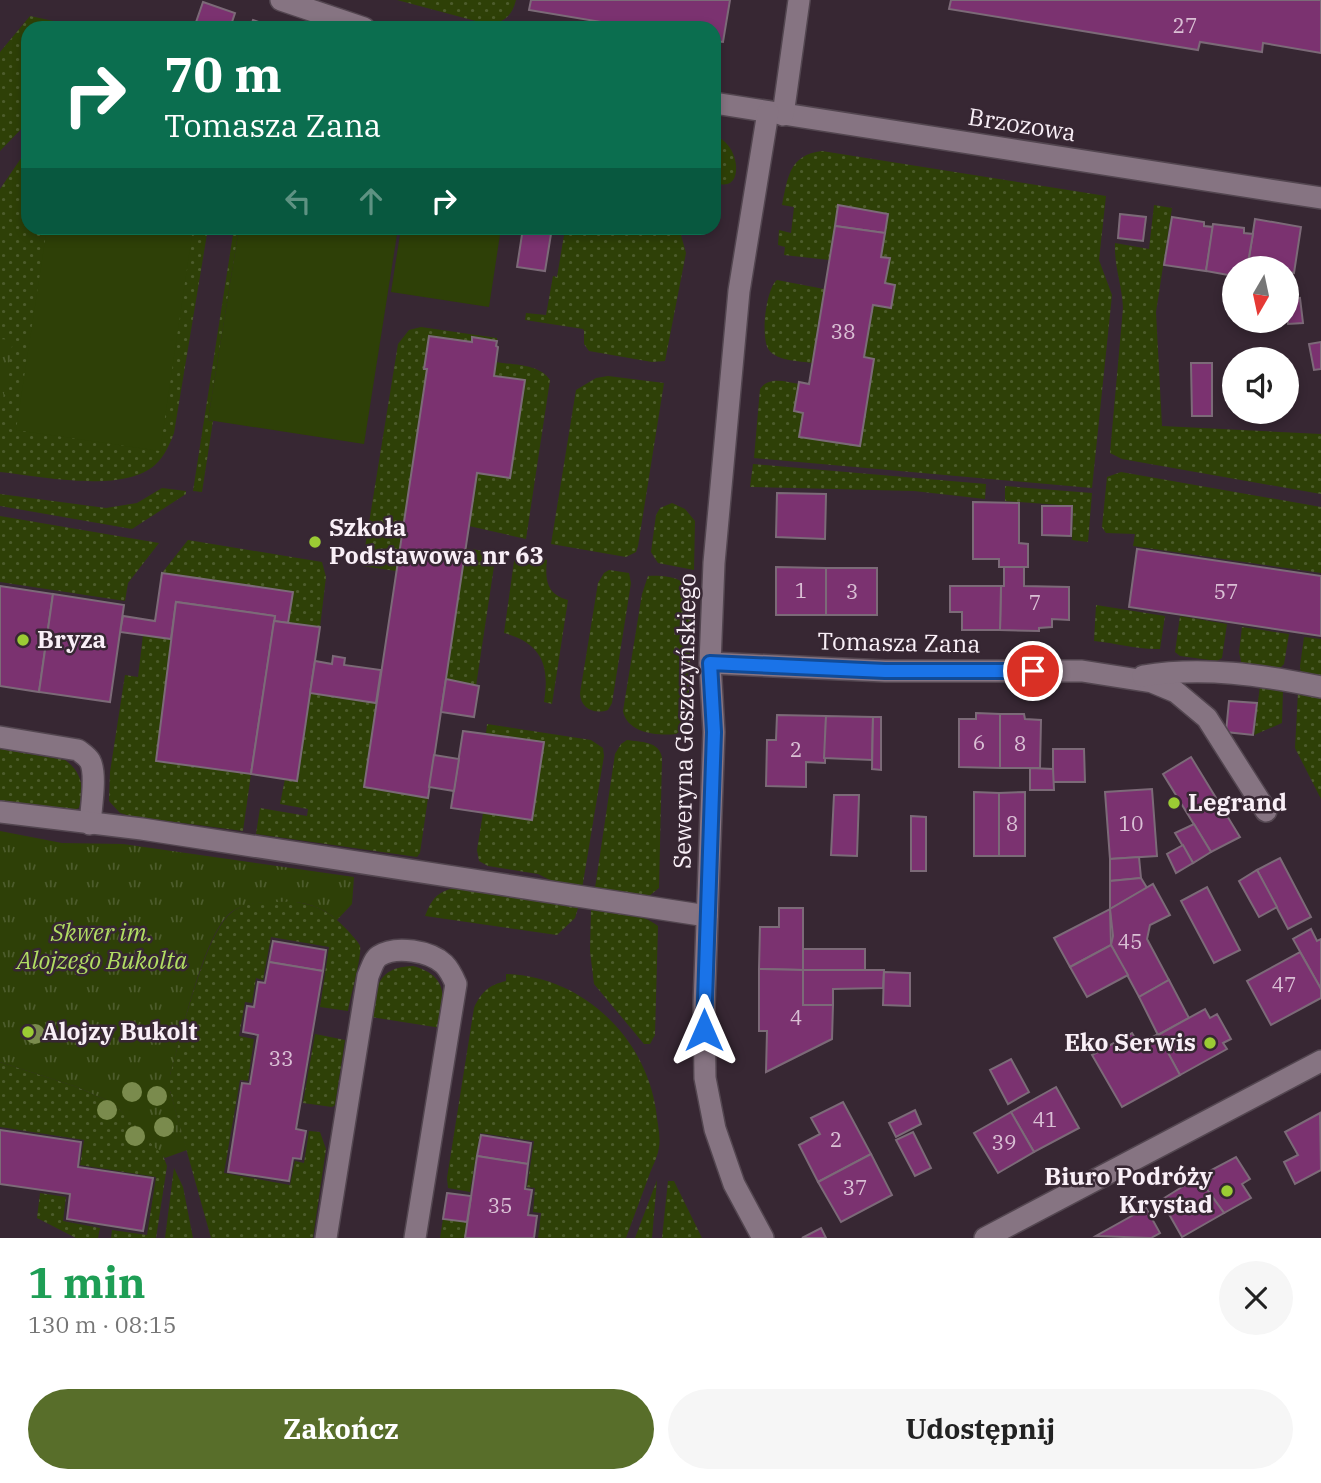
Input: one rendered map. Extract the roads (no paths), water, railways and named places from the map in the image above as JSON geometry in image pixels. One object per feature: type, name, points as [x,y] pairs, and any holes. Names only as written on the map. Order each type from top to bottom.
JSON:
[{"type":"street","points":[[281,0],[309,5],[347,21]]},
{"type":"street","name":"Seweryna Goszczyńskiego","points":[[763,1238],[734,1184],[715,1129],[705,1078],[704,1005],[714,732],[710,663],[714,564],[739,291],[799,0]]},
{"type":"street","name":"Brzozowa","points":[[721,104],[1321,198]]},
{"type":"street","name":"Tomasza Zana","points":[[710,663],[885,671],[1082,671],[1129,678]]},
{"type":"street","points":[[1129,678],[1162,673],[1227,671],[1321,687]]},
{"type":"street","points":[[1129,678],[1152,681],[1167,687],[1196,706],[1207,718],[1266,811]]},
{"type":"street","points":[[0,737],[78,750],[87,756],[93,764],[90,824]]},
{"type":"street","points":[[0,812],[142,829],[442,873],[707,916]]},
{"type":"street","points":[[326,1238],[368,976],[379,956],[415,951],[439,960],[456,984],[415,1238]]},
{"type":"street","points":[[985,1238],[1321,1061]]},
{"type":"place","name":"Szkoła Podstawowa nr 63","points":[[315,542]]},
{"type":"place","name":"Bryza","points":[[23,640]]},
{"type":"place","name":"Legrand","points":[[1174,803]]},
{"type":"place","name":"Alojzy Bukolt","points":[[28,1032]]},
{"type":"place","name":"Eko Serwis","points":[[1210,1043]]},
{"type":"place","name":"Biuro Podróży Krystad","points":[[1227,1191]]},
{"type":"park label","name":"Skwer im. Alojzego Bukolta","points":[[102,947]]}]
